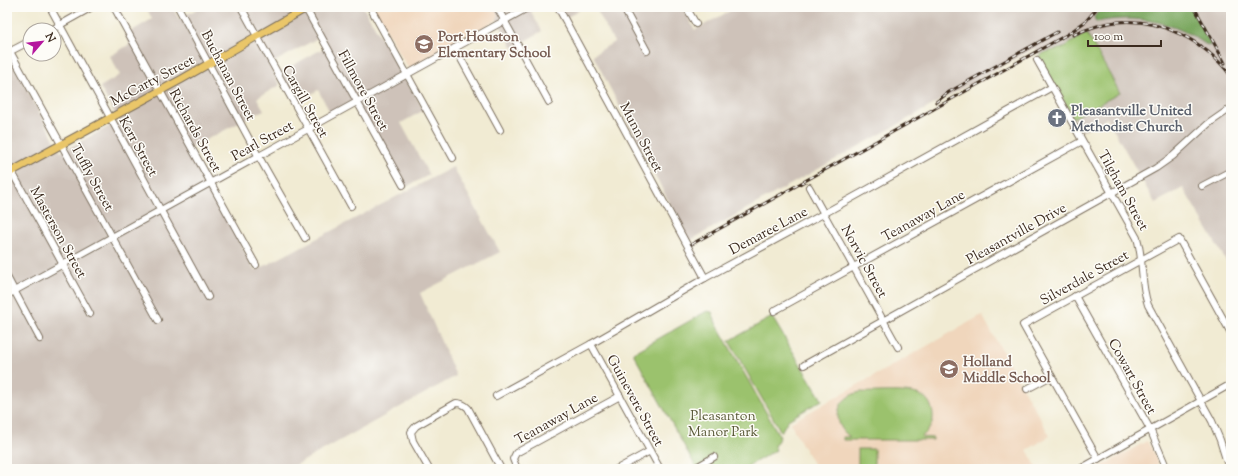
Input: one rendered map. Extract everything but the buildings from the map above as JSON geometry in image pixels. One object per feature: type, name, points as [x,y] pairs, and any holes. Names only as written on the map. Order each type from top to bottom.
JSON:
[{"type":"main road","name":"McCarty Street","points":[[9,173],[209,64],[306,7]]},
{"type":"street","name":"Kerr Street","points":[[50,7],[58,22]]},
{"type":"street","points":[[62,24],[92,7]]},
{"type":"street","name":"Richards Street","points":[[114,7],[256,265]]},
{"type":"street","name":"Buchanan Street","points":[[178,7],[305,238]]},
{"type":"street","name":"Cargill Street","points":[[241,7],[351,206]]},
{"type":"street","name":"Fillmore Street","points":[[306,7],[403,185]]},
{"type":"street","points":[[370,7],[453,158]]},
{"type":"street","points":[[497,7],[549,102]]},
{"type":"street","name":"Pearl Street","points":[[7,295],[258,155],[530,7]]},
{"type":"street","name":"Munn Street","points":[[558,7],[705,278]]},
{"type":"street","points":[[623,7],[647,50]]},
{"type":"street","points":[[686,7],[696,24]]},
{"type":"street","name":"Kerr Street","points":[[62,29],[208,297]]},
{"type":"street","points":[[8,50],[22,44]]},
{"type":"street","points":[[455,48],[500,130]]},
{"type":"street","name":"Tuffly Street","points":[[8,50],[158,320]]},
{"type":"street","name":"Tilgham Street","points":[[1038,60],[1137,238],[1142,258],[1142,280],[1148,305],[1201,401],[1220,440],[1230,469]]},
{"type":"street","name":"Demaree Lane","points":[[496,396],[591,344],[705,278],[1052,87]]},
{"type":"street","name":"Pleasantville Drive","points":[[804,365],[1157,168],[1173,156],[1208,124],[1231,108]]},
{"type":"street","name":"Teanaway Lane","points":[[774,311],[1082,141]]},
{"type":"street","name":"Masterson Street","points":[[7,163],[9,173],[90,314]]},
{"type":"street","points":[[1202,186],[1231,171]]},
{"type":"street","name":"Norvic Street","points":[[810,187],[898,347]]},
{"type":"street","name":"Silverdale Street","points":[[1051,376],[1023,325],[1178,239],[1231,333]]},
{"type":"street","points":[[7,277],[40,339]]},
{"type":"street","name":"Cowart Street","points":[[1075,296],[1150,429],[1167,469]]},
{"type":"street","name":"Guinevere Street","points":[[591,344],[660,469]]},
{"type":"street","points":[[1027,389],[1051,376],[1098,459]]},
{"type":"street","points":[[1080,469],[1231,384]]},
{"type":"street","name":"Teanaway Lane","points":[[515,468],[513,459],[516,453],[620,396]]},
{"type":"street","points":[[429,469],[413,441],[411,432],[416,426],[456,403],[463,404],[468,408],[501,469]]},
{"type":"street","points":[[617,469],[650,451]]},
{"type":"street","points":[[693,469],[714,457]]},
{"type":"shaded area","points":[[146,7],[172,7],[179,19],[200,7],[363,7],[424,110],[401,123],[429,175],[402,189],[355,101],[331,114],[318,90],[296,103],[279,73],[324,48],[318,38],[269,65],[280,85],[257,98],[264,110],[190,148],[255,271],[453,167],[500,252],[420,293],[456,376],[289,469],[7,469],[7,53],[61,152],[119,121],[100,87],[120,75],[110,56],[130,44],[125,35],[152,19]]},
{"type":"shaded area","name":"Port Houston Elementary School","points":[[373,7],[493,7],[498,15],[497,20],[409,69]]},
{"type":"shaded area","points":[[493,7],[540,7],[531,12],[542,31],[513,48],[497,20],[498,15]]},
{"type":"shaded area","points":[[553,7],[584,7],[561,21]]},
{"type":"shaded area","points":[[595,7],[682,7],[695,30],[737,7],[1231,7],[1231,269],[1183,188],[1155,203],[1107,118],[1081,132],[1035,48],[689,241],[593,55],[614,42]]},
{"type":"shaded area","name":"Holland Middle School","points":[[982,315],[1050,436],[1027,450],[1038,469],[816,469],[790,423]]},
{"type":"shaded area","points":[[1147,441],[1154,453],[1160,469],[1096,469]]},
{"type":"green space","points":[[1102,7],[1190,7],[1211,45],[1208,46],[1195,37],[1169,25],[1140,19],[1096,22],[1094,17]]},
{"type":"green space","points":[[1086,33],[1120,93],[1073,118],[1039,56],[1046,52],[1063,48]]},
{"type":"green space","name":"Pleasanton Manor Park","points":[[707,311],[712,312],[716,323],[780,437],[774,446],[776,450],[743,469],[697,469],[633,353]]},
{"type":"green space","points":[[772,317],[822,400],[788,420],[781,432],[729,341]]},
{"type":"green space","points":[[861,392],[910,393],[924,397],[928,401],[933,411],[933,421],[921,437],[933,438],[933,440],[843,440],[843,437],[850,437],[840,425],[838,418],[841,404],[846,399]]},
{"type":"green space","points":[[858,449],[874,449],[874,469],[858,469]]},
{"type":"railway","points":[[692,244],[1068,34],[1086,21],[1098,7]]},
{"type":"railway","points":[[1194,7],[1225,63]]},
{"type":"railway","points":[[1073,35],[1095,27],[1117,22],[1150,24],[1166,28],[1195,42],[1220,63],[1231,76]]},
{"type":"railway","points":[[936,102],[949,92],[1057,32]]},
{"type":"place","name":"Port Houston Elementary School","points":[[424,44]]},
{"type":"place","name":"Pleasantville United Methodist Church","points":[[1057,118]]},
{"type":"place","name":"Holland Middle School","points":[[949,369]]}]
